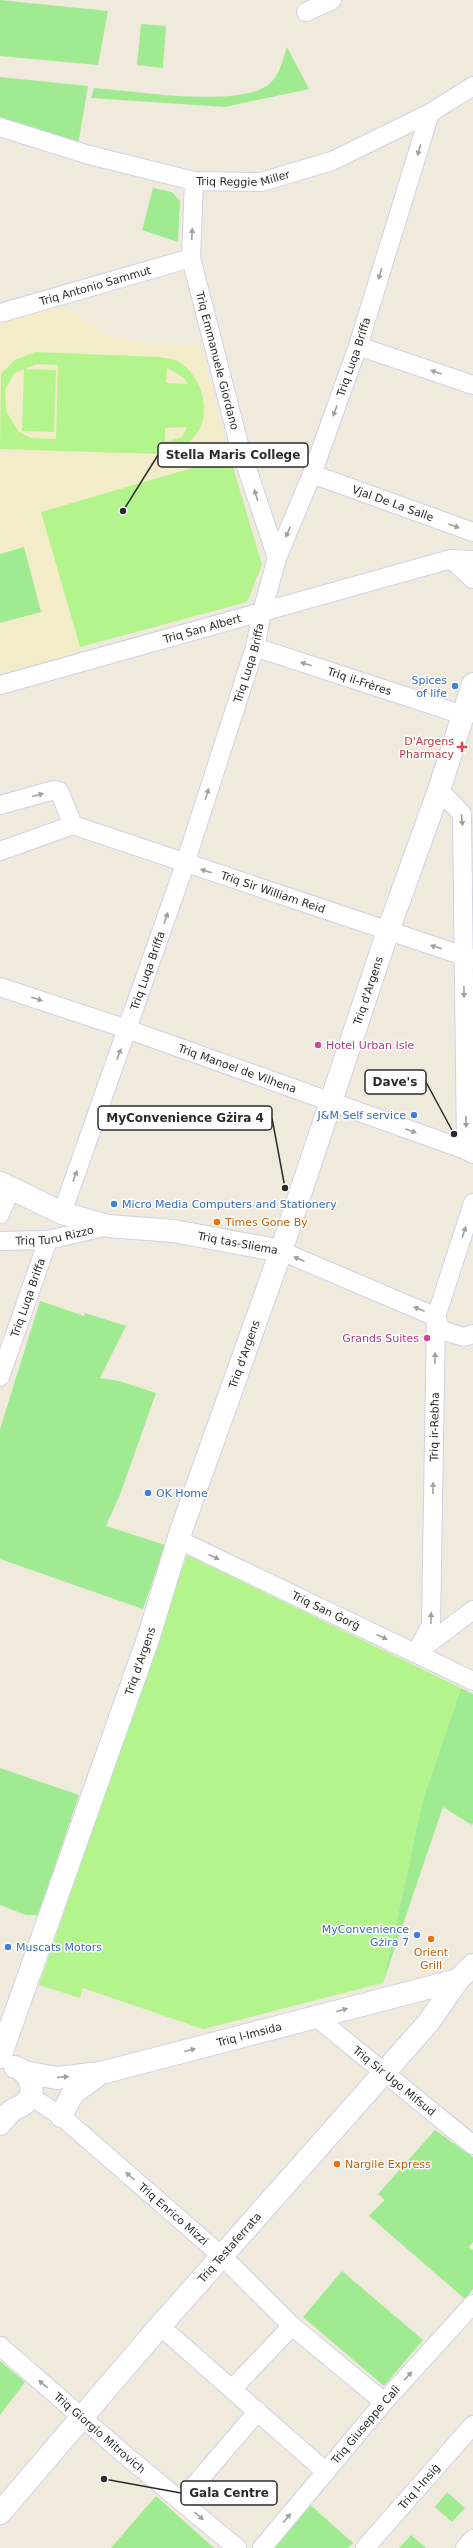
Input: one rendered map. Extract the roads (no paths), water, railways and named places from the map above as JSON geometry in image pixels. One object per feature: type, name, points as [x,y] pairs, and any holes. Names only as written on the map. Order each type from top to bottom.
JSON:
[{"type":"main road","name":"Triq d'Argens","points":[[0,2057],[11,2022],[148,1639],[179,1540],[281,1251],[388,931],[468,714],[473,684]]},
{"type":"main road","name":"Triq tas-Sliema","points":[[4,1183],[62,1213],[108,1226],[174,1231],[281,1251]]},
{"type":"main road","points":[[465,1980],[473,1965]]},
{"type":"main road","name":"Triq l-Imsida","points":[[15,2070],[58,2078],[101,2073],[397,1995],[465,1980]]},
{"type":"main road","name":"Triq Testaferrata","points":[[0,2513],[83,2419],[160,2326],[223,2257],[465,1980]]},
{"type":"main road","points":[[397,1995],[412,2000],[428,2023]]},
{"type":"main road","name":"Triq d'Argens","points":[[11,2022],[15,2070],[31,2083],[30,2096]]},
{"type":"main road","name":"Triq l-Imsida","points":[[61,2116],[73,2093],[101,2073]]},
{"type":"main road","points":[[4,2114],[23,2106],[30,2096]]},
{"type":"street","points":[[306,12],[332,0]]},
{"type":"street","name":"Triq Reggie Miller","points":[[0,127],[90,155],[194,181],[260,182],[325,164],[430,113],[473,86]]},
{"type":"street","name":"Triq Luqa Briffa","points":[[62,1213],[185,864],[255,647],[262,612],[277,558],[312,474],[358,346],[430,113]]},
{"type":"street","name":"Triq Emmanuele Giordano","points":[[194,181],[191,258],[240,448],[277,558]]},
{"type":"street","name":"Triq Antonio Sammut","points":[[0,313],[191,258]]},
{"type":"street","points":[[358,346],[473,385]]},
{"type":"street","name":"Vjal De La Salle","points":[[312,474],[473,532]]},
{"type":"street","name":"Triq San Albert","points":[[451,559],[473,543]]},
{"type":"street","points":[[451,559],[473,580]]},
{"type":"street","name":"Triq San Albert","points":[[0,685],[451,559],[473,560]]},
{"type":"street","name":"Triq il-Frères","points":[[255,647],[468,714]]},
{"type":"street","points":[[0,805],[54,790],[59,791],[73,826],[0,851]]},
{"type":"street","points":[[439,790],[462,814],[468,958],[469,1152]]},
{"type":"street","name":"Triq Sir William Reid","points":[[73,826],[468,958]]},
{"type":"street","name":"Triq Manoel de Vilhena","points":[[0,987],[127,1029],[469,1152]]},
{"type":"street","points":[[0,1214],[4,1183]]},
{"type":"street","name":"Triq ir-Rebħa","points":[[416,1653],[430,1625],[436,1317],[473,1202]]},
{"type":"street","name":"Triq Turu Rizzo","points":[[0,1242],[48,1240],[108,1226]]},
{"type":"street","name":"Triq Luqa Briffa","points":[[0,1377],[48,1240]]},
{"type":"street","name":"Triq tas-Sliema","points":[[281,1251],[436,1317]]},
{"type":"street","points":[[436,1317],[441,1330],[464,1337],[473,1334]]},
{"type":"street","name":"Triq San Ġorġ","points":[[179,1540],[473,1680]]},
{"type":"street","points":[[416,1653],[473,1610]]},
{"type":"street","name":"Triq Sir Ugo Mifsud","points":[[316,2017],[473,2146]]},
{"type":"street","name":"Triq Enrico Mizzi","points":[[30,2096],[61,2116],[223,2257],[292,2326],[384,2402]]},
{"type":"street","name":"Triq Giuseppe Calì","points":[[262,2548],[384,2402],[473,2304]]},
{"type":"street","points":[[160,2326],[233,2388],[326,2472]]},
{"type":"street","points":[[233,2388],[292,2326]]},
{"type":"street","name":"Triq Giorgio Mitrovich","points":[[0,2346],[83,2419],[238,2548]]},
{"type":"street","points":[[181,2501],[258,2411]]},
{"type":"street","name":"Triq l-Insiġ","points":[[365,2548],[473,2425]]},
{"type":"street","points":[[465,2548],[473,2539]]},
{"type":"place","name":"Stella Maris College","points":[[123,511]]},
{"type":"place","name":"Spices of life","points":[[455,686]]},
{"type":"place","name":"D'Argens Pharmacy","points":[[462,747]]},
{"type":"place","name":"Hotel Urban Isle","points":[[318,1045]]},
{"type":"place","name":"J&M Self service","points":[[414,1115]]},
{"type":"place","name":"Dave's","points":[[454,1134]]},
{"type":"place","name":"MyConvenience Gżira 4","points":[[285,1188]]},
{"type":"place","name":"Micro Media Computers and Stationery","points":[[114,1204]]},
{"type":"place","name":"Times Gone By","points":[[217,1222]]},
{"type":"place","name":"Grands Suites","points":[[427,1338]]},
{"type":"place","name":"OK Home","points":[[148,1493]]},
{"type":"place","name":"MyConvenience Gżira 7","points":[[417,1935]]},
{"type":"place","name":"Orient Grill","points":[[431,1939]]},
{"type":"place","name":"Muscats Motors","points":[[8,1947]]},
{"type":"place","name":"Nargile Express","points":[[337,2164]]},
{"type":"place","name":"Gala Centre","points":[[104,2479]]}]
